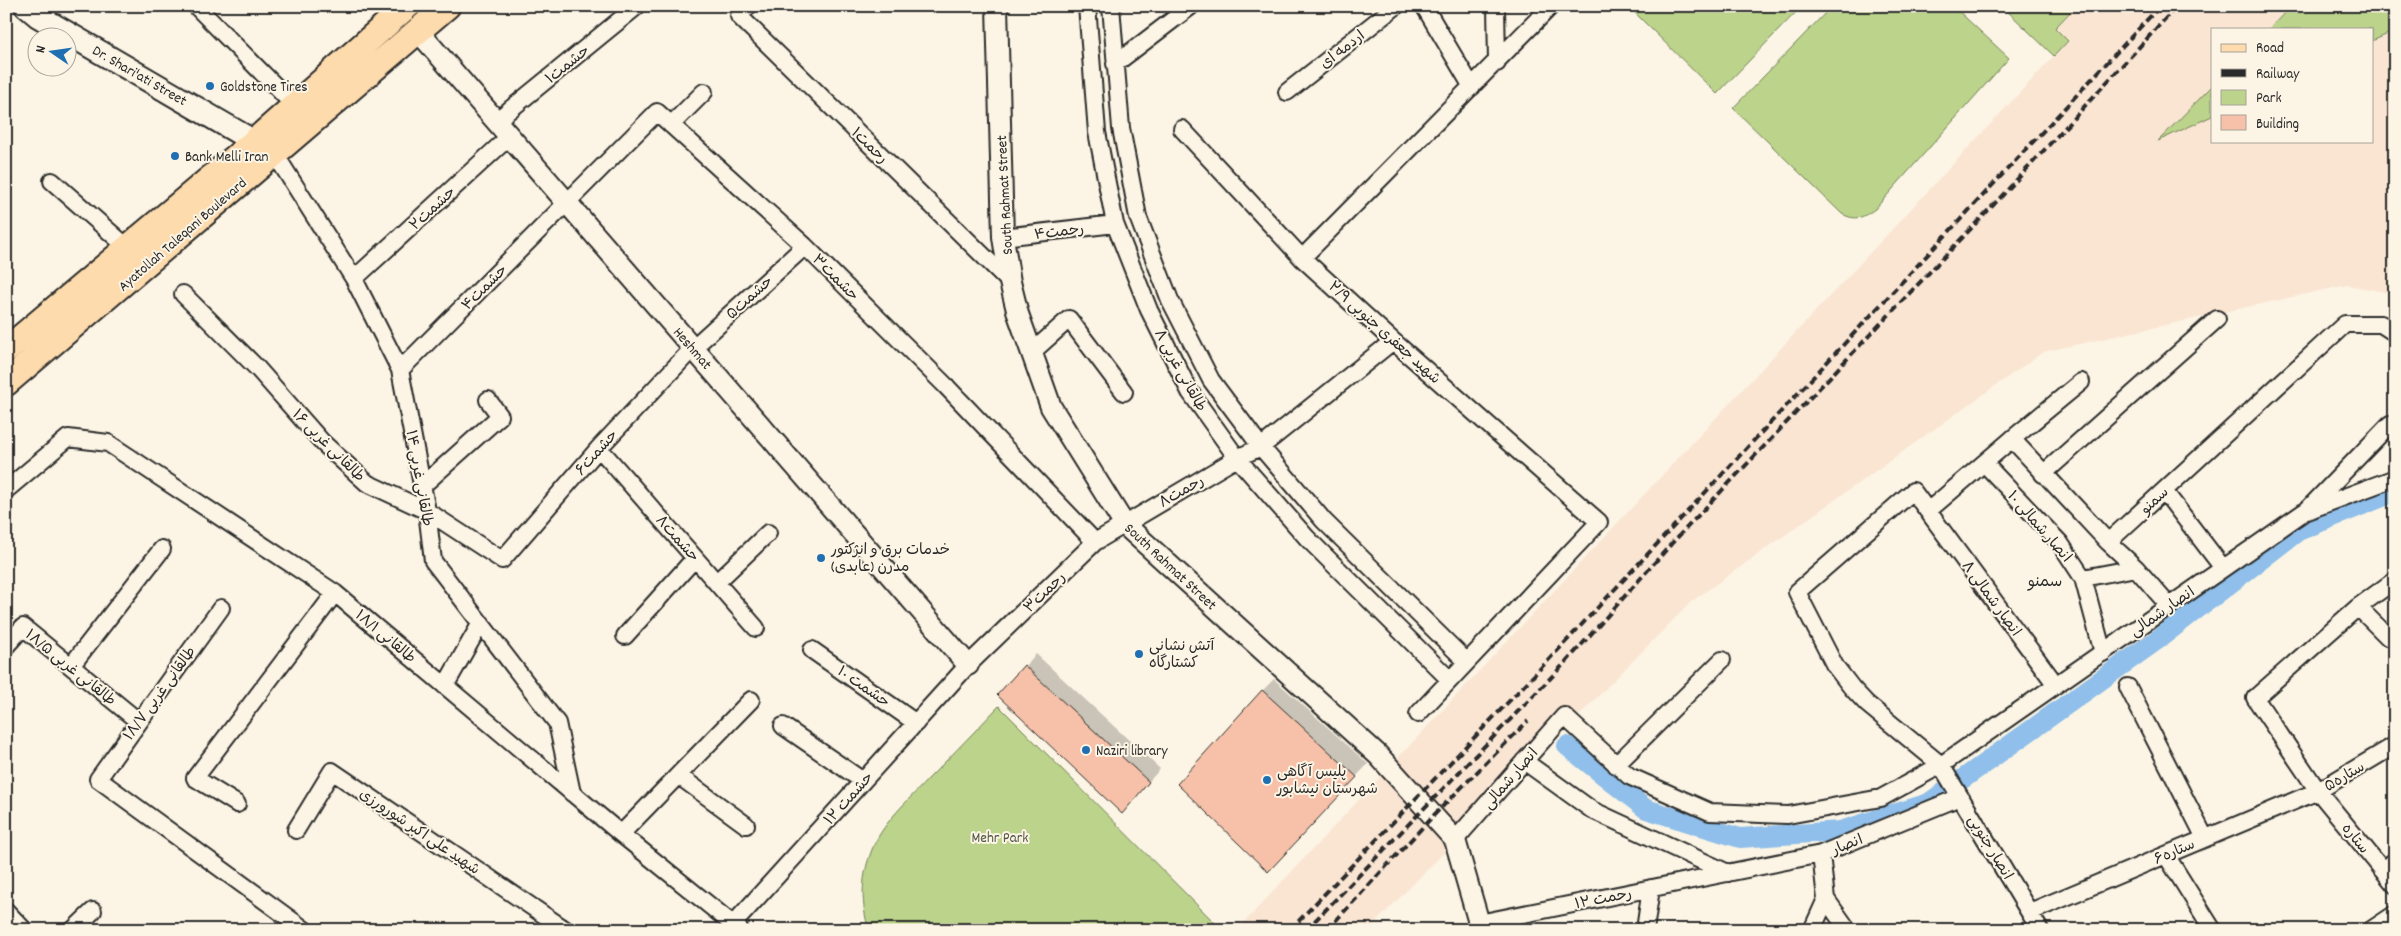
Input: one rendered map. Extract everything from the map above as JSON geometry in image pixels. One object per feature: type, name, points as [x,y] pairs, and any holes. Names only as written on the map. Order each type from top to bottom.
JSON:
[{"type":"main road","name":"Dr. Shari'ati Street","points":[[26,6],[38,16],[265,147]]},
{"type":"main road","name":"Ayatollah Taleqani Boulevard","points":[[6,350],[128,248],[418,31],[447,6]]},
{"type":"main road","name":"Ayatollah Taleqani Boulevard","points":[[6,383],[265,147],[295,106],[403,7]]},
{"type":"street","points":[[196,6],[295,106]]},
{"type":"street","name":"حشمت۱","points":[[496,121],[637,6]]},
{"type":"street","name":"رحمت۱","points":[[748,6],[739,16],[1010,282]]},
{"type":"street","name":"South Rahmat Street","points":[[997,6],[1003,237],[1010,282],[1031,353],[1051,407],[1124,524],[1378,755],[1455,840],[1478,926]]},
{"type":"street","name":"طالقانی غربی ۸","points":[[1087,6],[1097,132],[1114,224],[1149,310],[1190,392],[1238,458],[1307,538],[1449,678]]},
{"type":"street","name":"طالقانی غربی ۸","points":[[1111,6],[1121,128],[1138,217],[1170,300],[1211,380],[1261,447],[1324,521],[1466,661]]},
{"type":"street","points":[[1115,64],[1191,6]]},
{"type":"street","name":"اردمه ای","points":[[1288,92],[1396,6]]},
{"type":"street","points":[[1424,6],[1472,87]]},
{"type":"street","points":[[1496,6],[1496,62]]},
{"type":"street","points":[[1302,258],[1551,6]]},
{"type":"street","name":"Heshmat","points":[[418,31],[968,665]]},
{"type":"street","points":[[671,125],[704,92]]},
{"type":"street","name":"حشمت۳","points":[[568,204],[657,112],[805,246],[945,385],[1095,542]]},
{"type":"street","name":"شهید جعفری جنوبی ۲/۹","points":[[1182,128],[1302,258],[1599,522],[1466,661]]},
{"type":"street","name":"حشمت۲","points":[[354,279],[510,136]]},
{"type":"street","name":"طالقانی غربی ۱۴","points":[[265,147],[354,279],[400,370],[427,510],[433,561],[557,723],[572,793]]},
{"type":"street","points":[[52,181],[128,248]]},
{"type":"street","name":"حشمت۴","points":[[400,370],[568,204]]},
{"type":"street","name":"رحمت۴","points":[[1003,237],[1114,224]]},
{"type":"street","name":"حشمت۵","points":[[693,348],[805,246]]},
{"type":"street","points":[[1133,271],[1155,261]]},
{"type":"street","name":"طالقانی غربی ۱۶","points":[[183,294],[258,369],[323,443],[367,483],[427,510],[502,560]]},
{"type":"street","points":[[1031,353],[1069,319],[1124,392]]},
{"type":"street","points":[[2043,474],[2217,319]]},
{"type":"street","name":"سمنو","points":[[2108,542],[2345,324],[2381,324],[2395,333]]},
{"type":"street","name":"رحمت۸","points":[[1124,524],[1238,458],[1261,447],[1394,341]]},
{"type":"street","name":"حشمت۶","points":[[502,560],[598,448],[693,348]]},
{"type":"street","points":[[1929,510],[2081,382]]},
{"type":"street","points":[[422,486],[500,416],[488,400]]},
{"type":"street","points":[[2304,512],[2390,424]]},
{"type":"street","name":"طالقانی ۱۸/۱","points":[[6,490],[68,438],[108,443],[335,593],[734,928]]},
{"type":"street","points":[[2012,439],[2108,542],[2136,568],[2169,606]]},
{"type":"street","name":"حشمت۸","points":[[598,448],[756,628]]},
{"type":"street","name":"انصار شمالی ۱۰","points":[[1984,463],[2060,543],[2083,578],[2103,653]]},
{"type":"street","name":"انصار شمالی","points":[[1455,840],[1564,716],[1629,776],[1710,812],[1788,816],[1881,798],[1941,765],[2304,512],[2395,478]]},
{"type":"street","name":"انصار شمالی ۸","points":[[1941,765],[1867,704],[1852,688],[1835,666],[1797,592],[1913,491],[1929,510],[2056,685]]},
{"type":"street","points":[[2164,491],[2223,568]]},
{"type":"street","name":"رحمت۳","points":[[968,665],[1095,542],[1124,524]]},
{"type":"street","points":[[717,582],[768,533]]},
{"type":"street","points":[[71,666],[162,549]]},
{"type":"street","points":[[625,636],[695,558]]},
{"type":"street","points":[[2083,578],[2136,568]]},
{"type":"street","points":[[2395,580],[2358,607],[2388,637],[2395,632]]},
{"type":"street","points":[[236,804],[195,778],[335,593]]},
{"type":"street","name":"ستاره","points":[[2358,607],[2255,698],[2318,791],[2389,866],[2395,885]]},
{"type":"street","name":"طالقانی غربی ۱۸/۷","points":[[221,608],[98,779],[305,930]]},
{"type":"street","points":[[445,686],[481,623]]},
{"type":"street","name":"طالقانی غربی ۱۸/۵","points":[[6,646],[24,627],[138,721]]},
{"type":"street","name":"حشمت ۱۰","points":[[812,650],[916,723]]},
{"type":"street","points":[[1616,765],[1722,660]]},
{"type":"street","points":[[1418,714],[1466,661]]},
{"type":"street","name":"حشمت ۱۲","points":[[734,928],[968,665]]},
{"type":"street","points":[[2128,686],[2205,838]]},
{"type":"street","points":[[621,834],[751,700]]},
{"type":"street","points":[[783,726],[863,781]]},
{"type":"street","name":"ستاره۵","points":[[2318,791],[2395,745]]},
{"type":"street","points":[[1524,762],[1592,810],[1728,873]]},
{"type":"street","name":"انصار جنوبی","points":[[1941,765],[2040,930]]},
{"type":"street","name":"شهید علی اکبر شورورزی","points":[[296,830],[332,771],[566,930]]},
{"type":"street","points":[[679,776],[746,825]]},
{"type":"street","name":"ستاره۶","points":[[2030,912],[2318,791]]},
{"type":"street","name":"انصار","points":[[1728,873],[1821,854],[1960,797]]},
{"type":"street","points":[[1821,854],[1826,899],[1848,930]]},
{"type":"street","points":[[2166,855],[2213,930]]},
{"type":"street","name":"رحمت ۱۲","points":[[1478,926],[1728,873]]},
{"type":"street","points":[[1645,930],[1651,888]]},
{"type":"street","points":[[1812,930],[1826,899]]},
{"type":"street","points":[[6,910],[24,930]]},
{"type":"street","points":[[73,930],[93,911]]},
{"type":"street","points":[[2371,930],[2395,914]]},
{"type":"shaded area","points":[[2076,6],[2395,6],[2395,294],[2347,285],[2043,352],[1691,602],[1368,930],[1237,930],[2068,41],[2055,29]]},
{"type":"green space","points":[[1628,6],[1802,6],[1717,94]]},
{"type":"green space","points":[[1832,6],[1953,6],[2009,58],[1875,209],[1859,218],[1842,214],[1733,108]]},
{"type":"green space","points":[[2002,6],[2076,6],[2055,28],[2068,41],[2054,56]]},
{"type":"green space","points":[[2291,6],[2395,6],[2395,31],[2374,40],[2374,28],[2270,28]]},
{"type":"green space","points":[[2211,87],[2211,116],[2158,141]]},
{"type":"green space","name":"Mehr Park","points":[[999,706],[1222,930],[869,930],[863,902],[865,873],[870,855],[881,833],[904,804]]},
{"type":"building","name":"Naziri library","points":[[1024,665],[1149,782],[1122,814],[997,695]]},
{"type":"building","name":"پلیس آگاهی شهرستان نیشابور","points":[[1262,690],[1357,777],[1268,872],[1177,784]]},
{"type":"waterway","points":[[1567,746],[1646,809],[1740,838],[1840,831],[1929,803],[2157,640],[2298,531],[2395,492]]},
{"type":"railway","points":[[1290,930],[1558,650],[2160,6]]},
{"type":"railway","points":[[1306,930],[1568,660],[1673,542],[2000,198],[2177,6]]},
{"type":"railway","points":[[1327,930],[1434,815],[1528,721]]},
{"type":"place","name":"Goldstone Tires","points":[[210,86]]},
{"type":"place","name":"Bank Melli Iran","points":[[175,156]]},
{"type":"place","name":"خدمات برق و انژکتور مدرن (عابدی)","points":[[821,558]]},
{"type":"place","name":"آتش نشانی کشتارگاه","points":[[1139,654]]},
{"type":"place","name":"Naziri library","points":[[1086,750]]},
{"type":"place","name":"پلیس آگاهی شهرستان نیشابور","points":[[1267,780]]},
{"type":"district","name":"سمنو","points":[[2045,580]]}]
